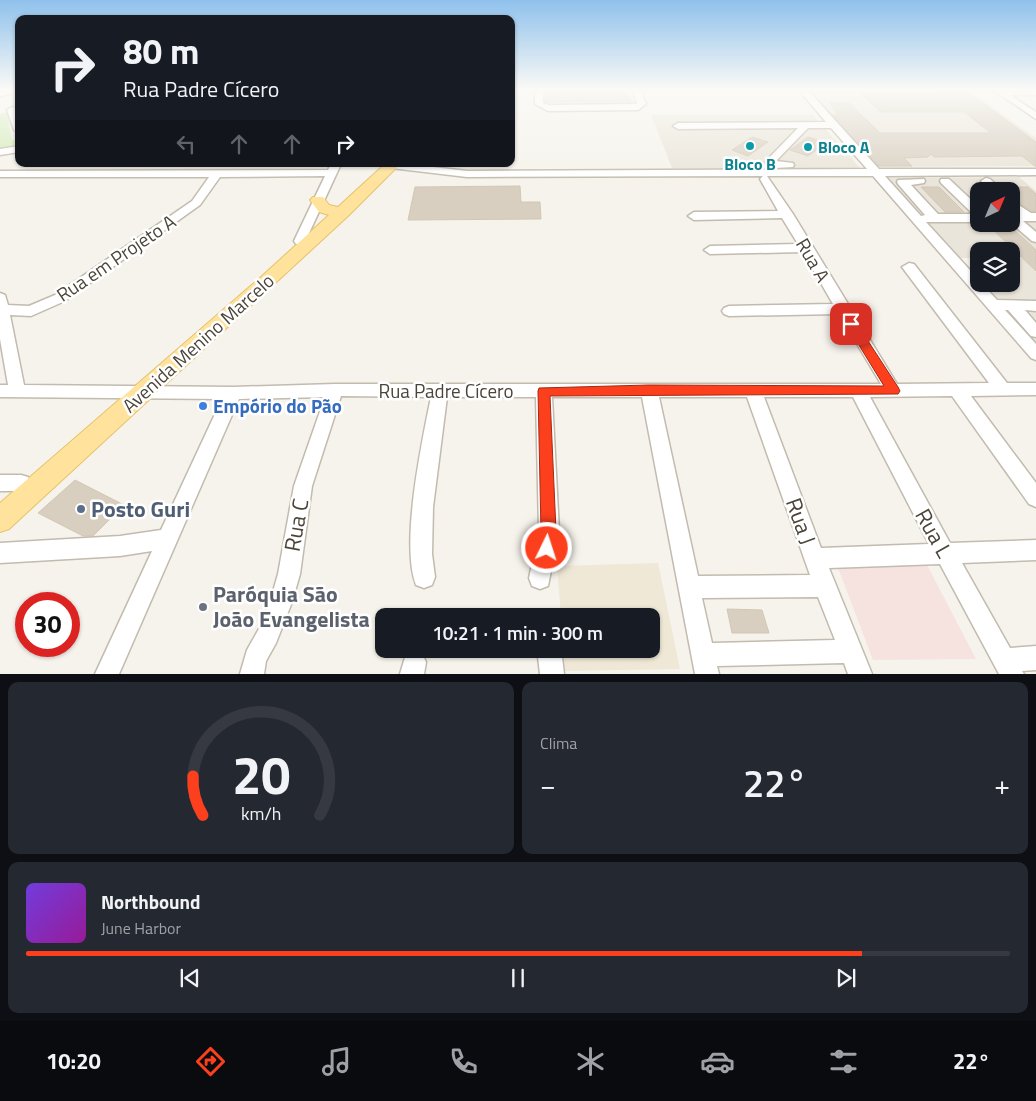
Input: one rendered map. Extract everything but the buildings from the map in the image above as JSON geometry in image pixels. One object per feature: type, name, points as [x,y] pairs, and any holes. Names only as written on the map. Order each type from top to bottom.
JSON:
[{"type":"main road","name":"Avenida Menino Marcelo","points":[[0,502],[10,483],[135,392],[387,167]]},
{"type":"main road","points":[[318,200],[324,208],[338,212]]},
{"type":"main road","name":"Avenida Menino Marcelo","points":[[0,520],[135,392],[300,241],[338,212]]},
{"type":"street","points":[[806,125],[770,162],[777,165],[851,163],[824,120]]},
{"type":"street","points":[[678,126],[827,125],[1004,305],[1036,332]]},
{"type":"street","points":[[0,152],[15,150]]},
{"type":"street","points":[[413,167],[467,174],[1036,172]]},
{"type":"street","points":[[0,174],[216,174],[334,168],[300,241]]},
{"type":"street","name":"Rua em Projeto A","points":[[1,306],[31,311],[60,298],[196,203],[216,174]]},
{"type":"street","name":"Rua A","points":[[765,179],[842,309],[894,391]]},
{"type":"street","points":[[945,181],[970,207]]},
{"type":"street","points":[[933,219],[902,182],[1013,181]]},
{"type":"street","points":[[1020,209],[1032,217]]},
{"type":"street","points":[[694,216],[787,214]]},
{"type":"street","points":[[917,218],[970,217]]},
{"type":"street","points":[[1020,224],[1036,238]]},
{"type":"street","points":[[710,250],[806,248]]},
{"type":"street","points":[[909,267],[1003,390]]},
{"type":"street","points":[[1004,305],[1036,306]]},
{"type":"street","points":[[1004,305],[1036,354]]},
{"type":"street","points":[[1,306],[17,391]]},
{"type":"street","points":[[729,311],[842,309]]},
{"type":"street","name":"Rua Padre Cícero","points":[[0,391],[233,393],[335,390],[894,391],[1036,389]]},
{"type":"street","name":"Rua C","points":[[253,666],[281,602],[289,574],[303,486],[335,390]]},
{"type":"street","points":[[424,577],[420,548],[422,523],[440,390]]},
{"type":"street","points":[[649,390],[705,664],[850,650]]},
{"type":"street","name":"Rua J","points":[[754,390],[825,586],[860,674]]},
{"type":"street","points":[[957,390],[1036,498]]},
{"type":"street","points":[[540,578],[549,531],[544,391]]},
{"type":"street","name":"Rua L","points":[[858,391],[897,467],[1008,667]]},
{"type":"street","points":[[106,674],[233,393]]},
{"type":"street","points":[[0,553],[120,546],[168,538]]},
{"type":"street","points":[[815,558],[946,555],[1036,550]]},
{"type":"street","points":[[688,587],[825,586]]},
{"type":"street","points":[[1008,667],[1036,658]]},
{"type":"shaded area","points":[[653,120],[818,120],[860,168],[672,168]]},
{"type":"shaded area","points":[[837,120],[1011,120],[1036,138],[1036,166],[880,167]]},
{"type":"shaded area","points":[[1019,177],[1036,191],[1036,257],[1020,257],[1020,242],[970,242],[970,258],[960,258],[889,178]]},
{"type":"shaded area","points":[[1036,258],[1036,345],[989,292],[1020,292],[1020,259]]},
{"type":"shaded area","points":[[658,563],[680,669],[565,671],[564,658],[660,658],[660,608],[560,608],[557,566]]},
{"type":"shaded area","points":[[926,563],[976,659],[873,660],[837,565]]},
{"type":"green space","points":[[0,120],[9,120],[12,140],[15,140],[15,147],[0,149]]},
{"type":"place","name":"Bloco B","points":[[750,146]]},
{"type":"place","name":"Bloco A","points":[[808,147]]},
{"type":"place","name":"Empório do Pão","points":[[203,406]]},
{"type":"place","name":"Posto Guri","points":[[81,509]]},
{"type":"place","name":"Paróquia São João Evangelista","points":[[203,607]]},
{"type":"route","points":[[547,548],[549,531],[544,391],[894,391],[851,324]]}]
